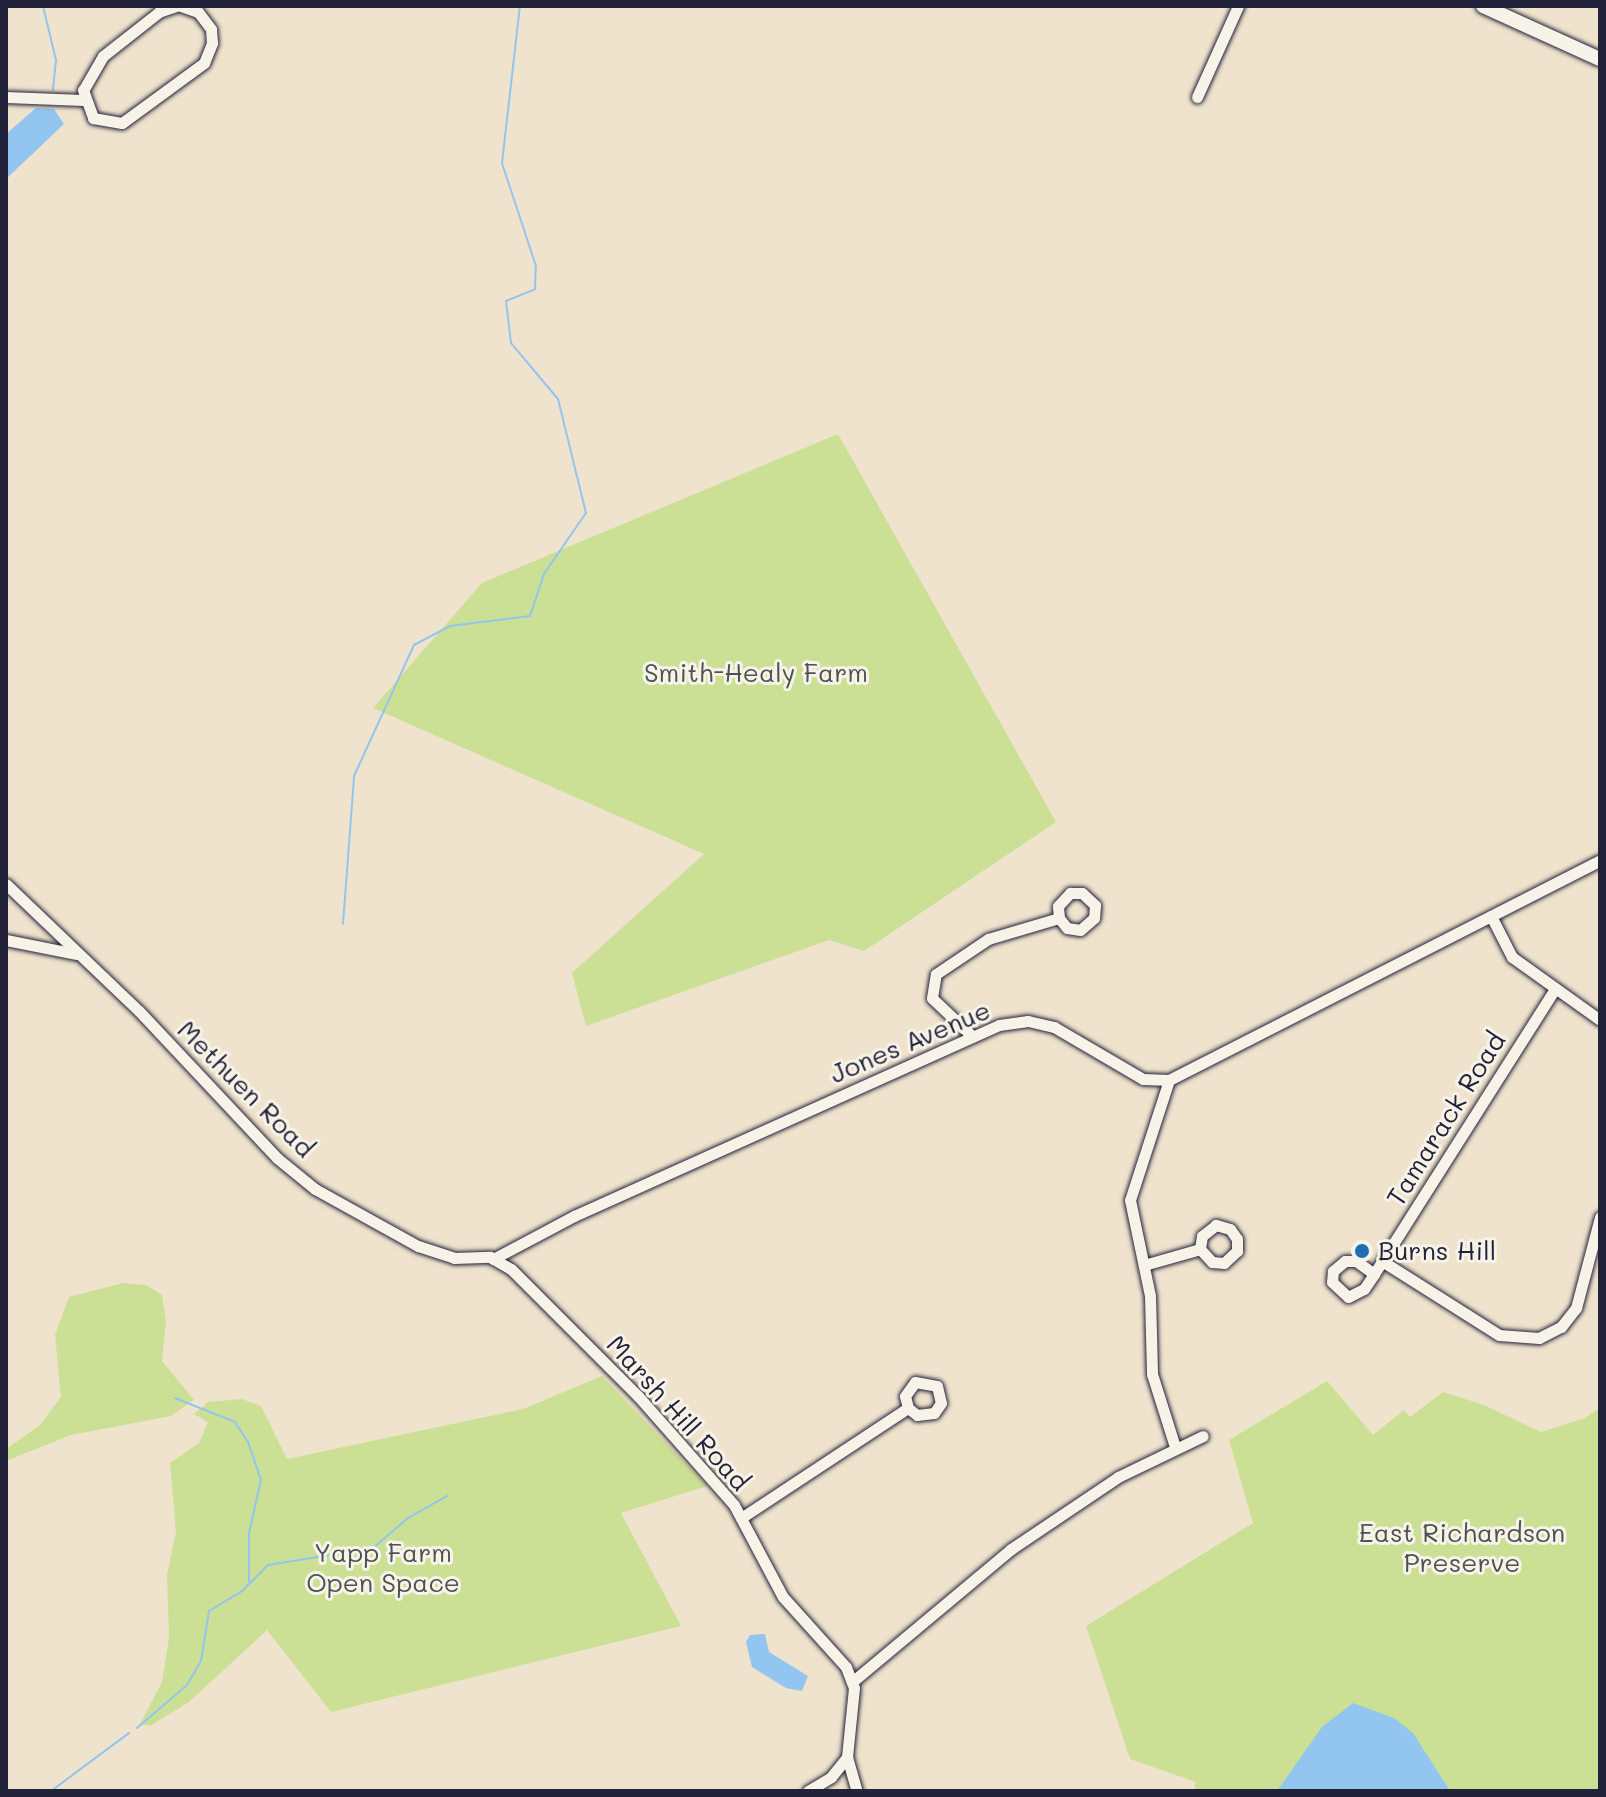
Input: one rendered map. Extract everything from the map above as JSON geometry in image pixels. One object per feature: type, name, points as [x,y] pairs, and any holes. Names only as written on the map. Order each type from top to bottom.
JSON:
[{"type":"main road","points":[[1483,6],[1600,59]]},
{"type":"street","points":[[178,6],[198,12],[211,29],[211,50],[199,68],[116,125],[93,118],[83,100],[85,85],[111,48],[159,12],[178,6]]},
{"type":"street","points":[[1197,97],[1238,6]]},
{"type":"street","points":[[6,97],[83,100]]},
{"type":"street","points":[[1175,1447],[1152,1374],[1152,1311],[1130,1191],[1169,1080],[1600,860]]},
{"type":"street","name":"Methuen Road","points":[[6,884],[81,955],[277,1158],[315,1189],[418,1246],[454,1258],[493,1259]]},
{"type":"street","points":[[1491,916],[1512,957],[1600,1020]]},
{"type":"street","points":[[972,1036],[932,998],[936,974],[988,939],[1059,918]]},
{"type":"street","points":[[6,940],[81,955]]},
{"type":"street","name":"Tamarack Road","points":[[1374,1274],[1555,989]]},
{"type":"street","name":"Jones Avenue","points":[[493,1259],[574,1216],[972,1036],[1028,1021],[1082,1041],[1143,1079],[1169,1080]]},
{"type":"street","points":[[1382,1261],[1499,1335],[1539,1338],[1561,1327],[1576,1308],[1600,1217]]},
{"type":"street","points":[[1144,1265],[1200,1249]]},
{"type":"street","name":"Marsh Hill Road","points":[[493,1259],[511,1269],[638,1396],[741,1518],[783,1597],[846,1667],[852,1682]]},
{"type":"street","points":[[741,1518],[908,1408]]},
{"type":"street","points":[[857,1791],[847,1757],[854,1720],[852,1682],[1011,1549],[1118,1477],[1203,1436]]},
{"type":"street","points":[[808,1791],[831,1777],[847,1757]]},
{"type":"green space","name":"Smith-Healy Farm","points":[[838,434],[1056,822],[864,951],[829,940],[586,1026],[572,973],[704,854],[373,708],[482,583]]},
{"type":"green space","points":[[123,1283],[146,1285],[162,1295],[166,1322],[162,1361],[194,1400],[171,1416],[71,1435],[6,1461],[6,1449],[40,1425],[61,1397],[55,1335],[69,1297]]},
{"type":"green space","name":"Yapp Farm Open Space","points":[[602,1376],[707,1486],[621,1513],[681,1626],[331,1712],[267,1630],[189,1702],[150,1726],[140,1724],[162,1682],[169,1638],[167,1575],[176,1532],[170,1463],[199,1443],[208,1422],[194,1414],[208,1402],[242,1399],[261,1406],[287,1459],[523,1409]]},
{"type":"green space","name":"East Richardson Preserve","points":[[1327,1381],[1373,1435],[1404,1410],[1410,1417],[1443,1392],[1484,1405],[1541,1432],[1585,1418],[1600,1408],[1600,1791],[1194,1791],[1196,1782],[1130,1759],[1086,1626],[1253,1523],[1229,1440]]},
{"type":"water","points":[[36,108],[54,109],[64,124],[6,179],[6,134]]},
{"type":"water","points":[[765,1634],[769,1652],[808,1676],[802,1691],[786,1688],[752,1667],[746,1642],[750,1635]]},
{"type":"water","points":[[1353,1703],[1394,1718],[1413,1733],[1450,1791],[1277,1791],[1322,1727]]},
{"type":"waterway","points":[[43,6],[56,60],[53,90]]},
{"type":"waterway","points":[[343,924],[354,776],[414,645],[450,626],[530,616],[544,574],[586,513],[558,399],[511,343],[506,301],[535,289],[536,266],[502,163],[520,6]]},
{"type":"waterway","points":[[175,1398],[235,1422],[248,1442],[261,1480],[249,1533],[249,1581]]},
{"type":"waterway","points":[[137,1728],[187,1685],[201,1661],[209,1611],[242,1591],[268,1565],[373,1548],[408,1518],[447,1496]]},
{"type":"waterway","points":[[51,1791],[129,1733]]},
{"type":"place","name":"Burns Hill","points":[[1362,1251]]}]
